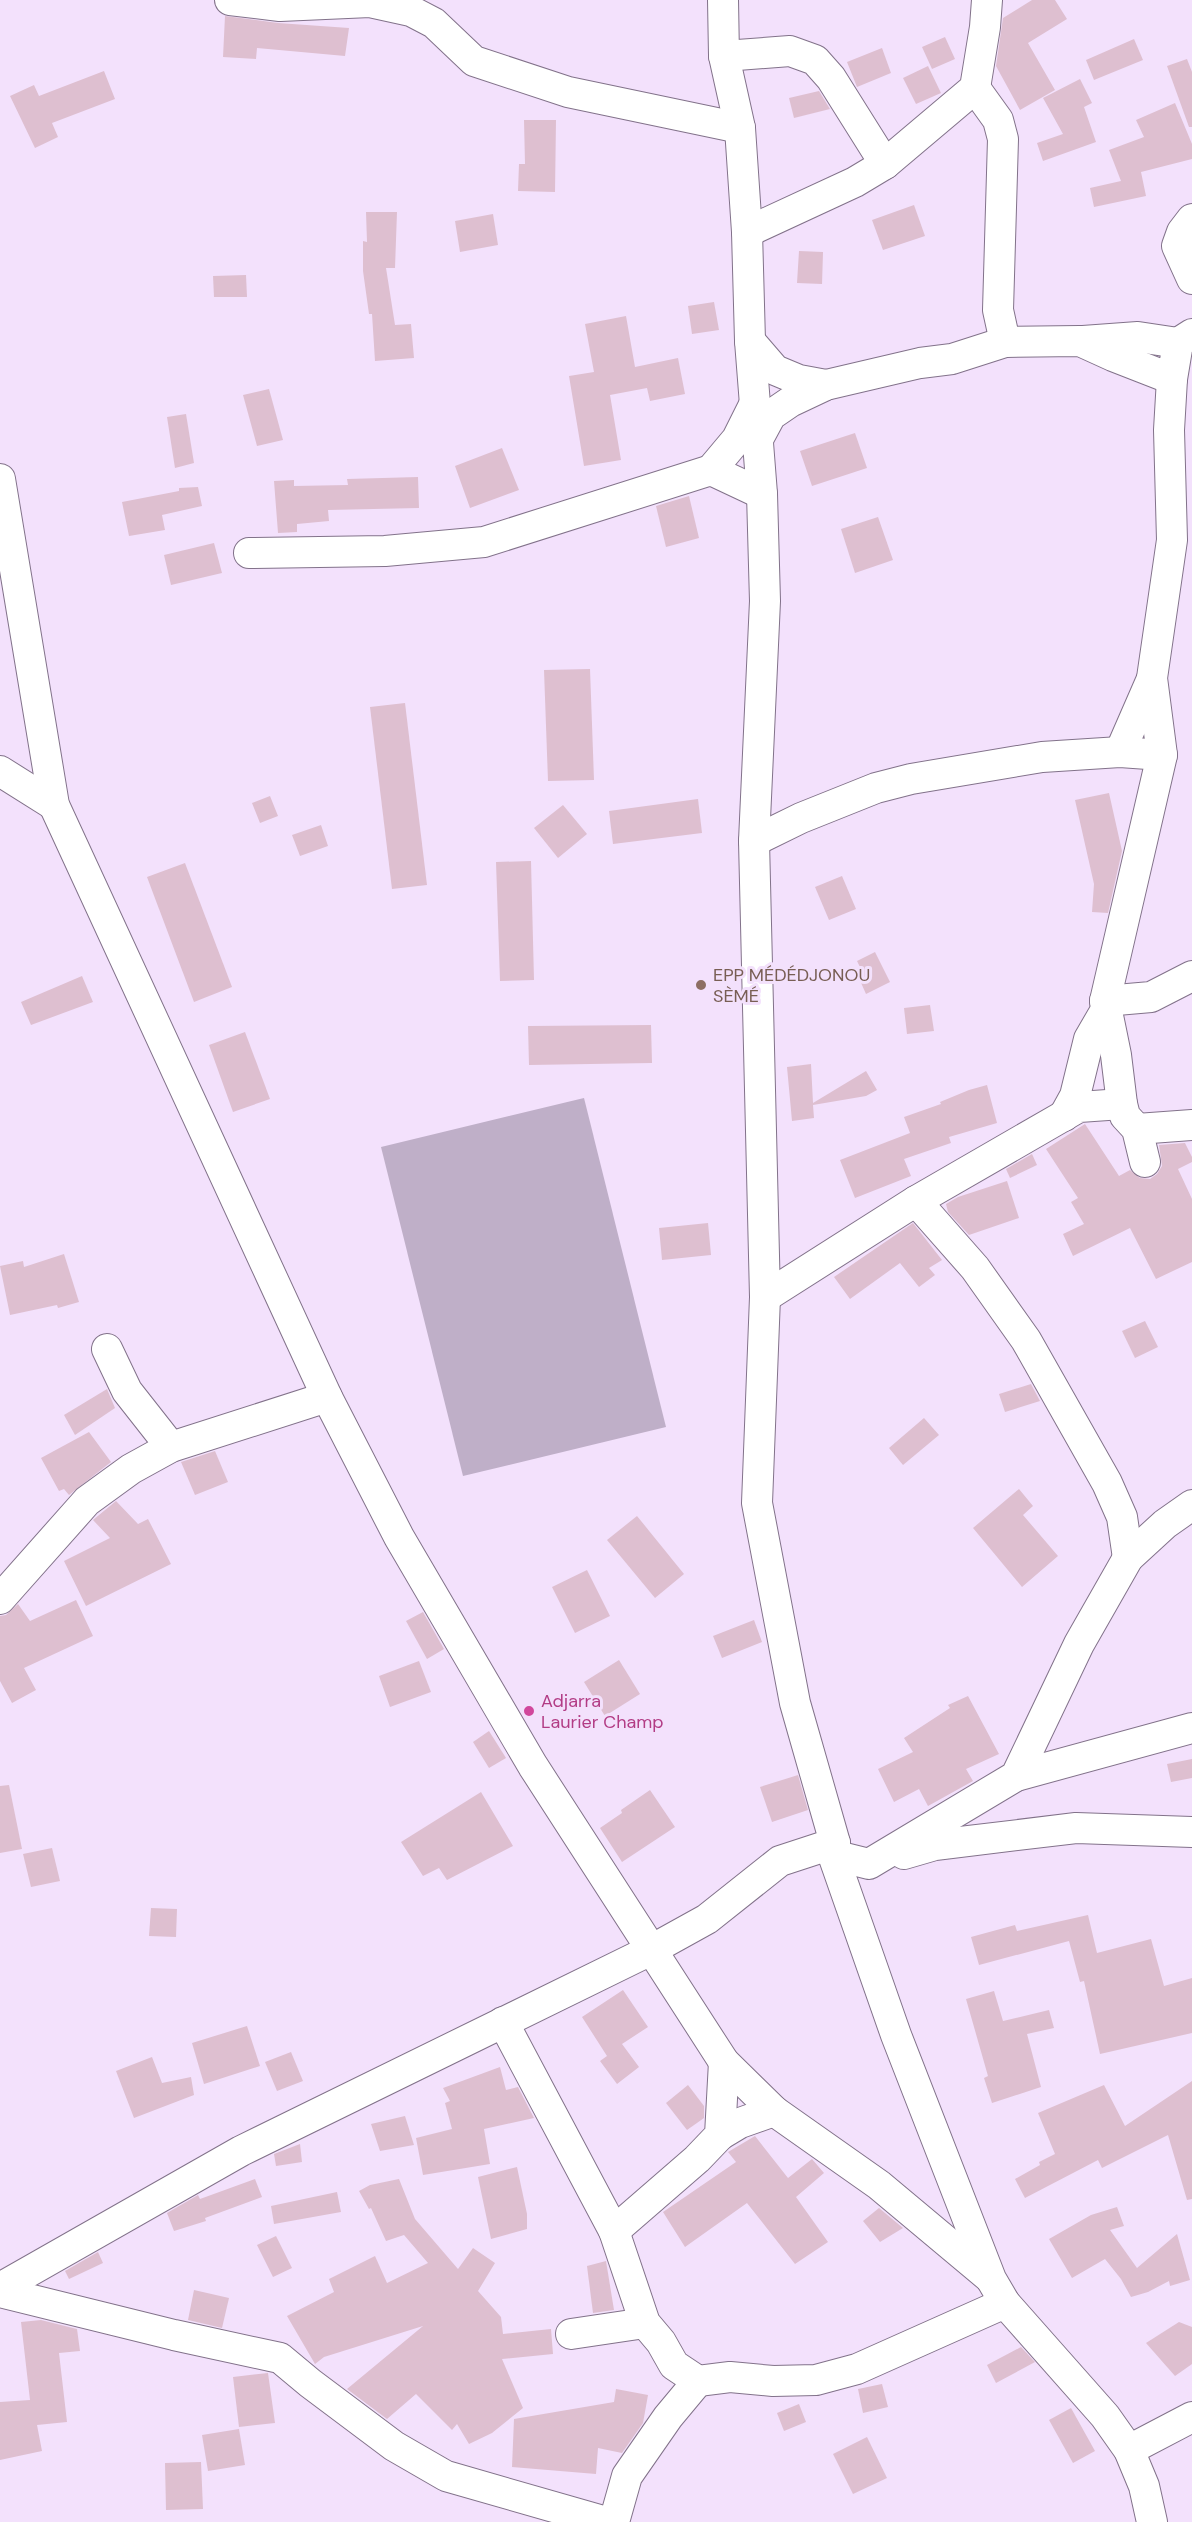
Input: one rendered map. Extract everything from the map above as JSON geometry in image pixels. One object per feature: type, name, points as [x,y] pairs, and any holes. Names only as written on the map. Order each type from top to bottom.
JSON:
[{"type":"street","points":[[230,0],[279,6],[370,2],[411,11],[434,23],[474,61],[568,92],[740,128]]},
{"type":"street","points":[[723,0],[724,56],[740,128],[747,232],[750,341],[762,494],[765,601],[754,841],[765,1297],[757,1503],[795,1703],[834,1849],[896,2036],[998,2291]]},
{"type":"street","points":[[747,232],[855,182],[885,164],[975,88],[984,36],[987,0]]},
{"type":"street","points":[[724,56],[790,51],[815,60],[831,78],[885,164]]},
{"type":"street","points":[[975,88],[998,120],[1003,139],[998,310],[1005,342]]},
{"type":"street","points":[[1192,219],[1182,232],[1177,246],[1192,279]]},
{"type":"street","points":[[758,441],[771,415],[790,402],[826,386],[920,363],[952,359],[1005,342],[1080,341],[1138,337],[1185,338],[1172,379],[1169,430],[1172,540],[1152,678],[1120,752]]},
{"type":"street","points":[[750,341],[775,370],[799,380],[826,386]]},
{"type":"street","points":[[1080,341],[1113,357],[1172,379]]},
{"type":"street","points":[[249,553],[385,551],[484,542],[711,470],[737,439],[754,404]]},
{"type":"street","points":[[711,470],[762,494]]},
{"type":"street","points":[[0,478],[54,805],[327,1397],[411,1557],[533,1766],[724,2062],[774,2111],[879,2185],[998,2291],[1105,2416],[1129,2450],[1144,2486],[1152,2522]]},
{"type":"street","points":[[1064,1116],[1075,1096],[1089,1039],[1106,1004],[1162,755],[1152,678]]},
{"type":"street","points":[[754,841],[801,818],[876,788],[911,779],[1042,757],[1120,752],[1162,755]]},
{"type":"street","points":[[0,771],[54,805]]},
{"type":"street","points":[[1106,1004],[1150,997],[1192,976]]},
{"type":"street","points":[[1106,1004],[1130,1117],[1145,1162]]},
{"type":"street","points":[[765,1297],[916,1201],[1079,1107],[1130,1117],[1192,1125]]},
{"type":"street","points":[[916,1201],[975,1268],[1032,1350],[1107,1482],[1122,1517],[1128,1558]]},
{"type":"street","points":[[107,1349],[127,1391],[171,1447]]},
{"type":"street","points":[[0,1599],[87,1501],[131,1469],[171,1447],[327,1397]]},
{"type":"street","points":[[1016,1776],[1079,1644],[1128,1558],[1165,1524],[1192,1505]]},
{"type":"street","points":[[869,1864],[1016,1776],[1192,1728]]},
{"type":"street","points":[[0,2290],[241,2151],[651,1950],[707,1919],[780,1861],[834,1849],[869,1864],[934,1845],[1076,1828],[1192,1832]]},
{"type":"street","points":[[503,2022],[614,2231],[645,2324],[661,2342],[674,2365],[698,2381],[730,2377],[773,2381],[816,2380],[857,2369],[998,2291]]},
{"type":"street","points":[[720,2135],[724,2062]]},
{"type":"street","points":[[614,2231],[697,2159],[720,2135],[740,2124],[774,2111]]},
{"type":"street","points":[[0,2290],[174,2336],[280,2358],[394,2446],[446,2476],[606,2522]]},
{"type":"street","points":[[571,2334],[645,2324]]},
{"type":"street","points":[[614,2522],[627,2476],[668,2417],[698,2381]]},
{"type":"street","points":[[1129,2450],[1192,2417]]},
{"type":"shaded area","points":[[584,1098],[666,1427],[463,1476],[381,1147]]},
{"type":"building","points":[[1032,0],[1055,0],[1067,19],[1028,43],[1055,90],[1020,110],[996,66],[1003,18]]},
{"type":"building","points":[[225,16],[278,23],[349,28],[345,56],[257,48],[256,59],[223,57]]},
{"type":"building","points":[[945,37],[955,59],[932,69],[922,47]]},
{"type":"building","points":[[1134,39],[1143,60],[1094,80],[1086,60]]},
{"type":"building","points":[[882,48],[891,73],[857,87],[847,62]]},
{"type":"building","points":[[1187,59],[1192,72],[1192,127],[1189,127],[1167,66]]},
{"type":"building","points":[[928,66],[941,93],[916,104],[903,78]]},
{"type":"building","points":[[104,71],[115,99],[52,123],[58,137],[35,148],[10,96],[34,85],[39,96]]},
{"type":"building","points":[[1080,79],[1092,103],[1084,107],[1096,142],[1043,161],[1037,143],[1063,134],[1043,98]]},
{"type":"building","points":[[819,91],[830,109],[794,118],[789,98]]},
{"type":"building","points":[[1175,103],[1192,144],[1192,159],[1141,172],[1146,196],[1094,207],[1090,188],[1121,181],[1109,150],[1144,137],[1136,120]]},
{"type":"building","points":[[524,120],[556,120],[555,192],[518,191],[519,164],[525,164]]},
{"type":"building","points":[[914,205],[925,236],[883,250],[872,220]]},
{"type":"building","points":[[366,212],[397,212],[395,268],[386,268],[395,325],[411,324],[414,358],[375,361],[372,314],[369,314],[363,271],[363,241],[367,242]]},
{"type":"building","points":[[493,214],[498,245],[460,252],[455,221]]},
{"type":"building","points":[[799,251],[823,252],[822,284],[797,283]]},
{"type":"building","points":[[246,275],[247,297],[214,297],[213,276]]},
{"type":"building","points":[[714,302],[719,330],[692,334],[688,306]]},
{"type":"building","points":[[626,316],[635,367],[678,358],[685,394],[650,401],[647,388],[610,395],[621,460],[584,466],[569,376],[594,372],[585,324]]},
{"type":"building","points":[[269,389],[283,440],[257,446],[243,395]]},
{"type":"building","points":[[186,414],[194,463],[175,468],[167,417]]},
{"type":"building","points":[[855,433],[867,468],[812,486],[800,451]]},
{"type":"building","points":[[502,448],[519,490],[470,508],[455,466]]},
{"type":"building","points":[[418,477],[419,508],[328,510],[329,521],[297,524],[297,532],[278,533],[274,481],[294,480],[294,486],[348,485],[347,479]]},
{"type":"building","points":[[198,487],[202,506],[162,515],[165,530],[129,536],[122,502],[179,491],[179,488]]},
{"type":"building","points":[[689,496],[699,538],[666,547],[656,506]]},
{"type":"building","points":[[878,517],[893,560],[855,573],[841,529]]},
{"type":"building","points":[[214,543],[222,573],[171,585],[164,555]]},
{"type":"building","points":[[590,669],[594,780],[548,781],[544,670]]},
{"type":"building","points":[[405,703],[427,885],[392,889],[370,707]]},
{"type":"building","points":[[1109,793],[1122,851],[1108,913],[1092,912],[1094,884],[1075,800]]},
{"type":"building","points":[[270,796],[278,816],[260,823],[252,803]]},
{"type":"building","points":[[698,799],[702,833],[613,844],[609,811]]},
{"type":"building","points":[[563,805],[587,834],[558,858],[534,828]]},
{"type":"building","points":[[321,825],[328,846],[300,856],[292,835]]},
{"type":"building","points":[[531,861],[534,980],[500,981],[496,862]]},
{"type":"building","points":[[185,863],[232,987],[194,1002],[147,877]]},
{"type":"building","points":[[842,876],[856,909],[829,920],[815,887]]},
{"type":"building","points":[[875,952],[890,982],[866,994],[858,976],[863,973],[857,961]]},
{"type":"building","points":[[82,976],[93,1002],[31,1025],[21,1002]]},
{"type":"building","points":[[930,1005],[934,1031],[907,1034],[904,1008]]},
{"type":"building","points":[[651,1025],[652,1063],[529,1065],[528,1026]]},
{"type":"building","points":[[245,1032],[270,1099],[233,1112],[209,1045]]},
{"type":"building","points":[[811,1064],[813,1103],[866,1071],[877,1090],[866,1096],[813,1105],[814,1118],[792,1121],[787,1067]]},
{"type":"building","points":[[987,1085],[997,1123],[949,1137],[951,1143],[904,1159],[911,1176],[855,1198],[840,1160],[910,1133],[904,1117],[941,1104],[940,1102],[969,1090]]},
{"type":"building","points":[[1085,1124],[1119,1176],[1130,1170],[1140,1178],[1150,1179],[1162,1166],[1159,1145],[1185,1143],[1192,1162],[1178,1169],[1192,1199],[1192,1262],[1156,1279],[1130,1228],[1073,1256],[1063,1234],[1084,1224],[1071,1202],[1078,1198],[1046,1149]]},
{"type":"building","points":[[1032,1154],[1037,1165],[1010,1178],[1006,1169]]},
{"type":"building","points":[[1007,1181],[1019,1218],[969,1235],[948,1212],[946,1204],[958,1197]]},
{"type":"building","points":[[708,1223],[711,1255],[662,1260],[659,1228]]},
{"type":"building","points":[[913,1223],[942,1260],[929,1268],[935,1275],[919,1287],[900,1263],[850,1299],[834,1277]]},
{"type":"building","points":[[64,1254],[79,1302],[58,1308],[57,1305],[10,1315],[0,1266],[23,1261],[24,1267]]},
{"type":"building","points":[[1145,1321],[1158,1347],[1135,1358],[1122,1331]]},
{"type":"building","points":[[1031,1384],[1040,1401],[1005,1412],[999,1394]]},
{"type":"building","points":[[107,1389],[115,1408],[75,1435],[64,1415]]},
{"type":"building","points":[[924,1418],[939,1435],[903,1465],[889,1448]]},
{"type":"building","points":[[89,1432],[111,1462],[69,1495],[64,1489],[59,1491],[41,1458]]},
{"type":"building","points":[[215,1451],[228,1482],[195,1495],[181,1462]]},
{"type":"building","points":[[1019,1489],[1033,1506],[1023,1515],[1058,1556],[1022,1587],[973,1528]]},
{"type":"building","points":[[116,1501],[138,1524],[148,1519],[171,1564],[86,1606],[64,1561],[110,1538],[93,1520]]},
{"type":"building","points":[[637,1516],[684,1574],[655,1598],[607,1540]]},
{"type":"building","points":[[587,1570],[610,1616],[575,1633],[552,1587]]},
{"type":"building","points":[[76,1600],[93,1636],[24,1668],[36,1690],[12,1703],[0,1681],[0,1616],[6,1615],[18,1604],[30,1621]]},
{"type":"building","points":[[423,1612],[444,1649],[427,1659],[406,1621]]},
{"type":"building","points":[[754,1620],[762,1642],[722,1658],[713,1636]]},
{"type":"building","points":[[619,1660],[640,1694],[605,1716],[584,1682]]},
{"type":"building","points":[[419,1661],[431,1692],[390,1707],[379,1676]]},
{"type":"building","points":[[968,1696],[999,1754],[966,1769],[973,1781],[928,1806],[919,1789],[894,1802],[878,1769],[913,1752],[904,1738],[950,1708],[948,1705]]},
{"type":"building","points":[[489,1731],[506,1758],[489,1768],[473,1742]]},
{"type":"building","points":[[1192,1759],[1192,1778],[1171,1782],[1167,1764]]},
{"type":"building","points":[[798,1775],[808,1810],[772,1822],[760,1787]]},
{"type":"building","points":[[9,1785],[22,1849],[0,1853],[0,1786]]},
{"type":"building","points":[[650,1790],[675,1827],[622,1862],[600,1828]]},
{"type":"building","points":[[481,1792],[513,1846],[447,1880],[439,1868],[423,1876],[401,1842]]},
{"type":"building","points":[[52,1848],[60,1881],[31,1887],[23,1854]]},
{"type":"building","points":[[151,1908],[177,1909],[176,1937],[149,1936]]},
{"type":"building","points":[[1088,1915],[1097,1953],[1151,1939],[1164,1986],[1192,1978],[1192,2033],[1100,2054],[1084,1981],[1080,1982],[1069,1941],[979,1965],[971,1937],[1015,1925],[1017,1931]]},
{"type":"building","points":[[623,1990],[648,2027],[622,2044],[639,2067],[617,2084],[600,2061],[607,2056],[582,2017]]},
{"type":"building","points":[[994,1991],[1003,2021],[1049,2010],[1054,2028],[1027,2034],[1041,2087],[992,2103],[984,2078],[988,2076],[966,1999]]},
{"type":"building","points":[[247,2026],[260,2066],[204,2084],[192,2043]]},
{"type":"building","points":[[291,2052],[303,2081],[277,2091],[265,2062]]},
{"type":"building","points":[[152,2057],[162,2083],[191,2077],[194,2095],[134,2118],[116,2071]]},
{"type":"building","points":[[500,2067],[506,2090],[518,2087],[534,2118],[484,2129],[490,2164],[423,2175],[416,2138],[452,2129],[445,2103],[450,2101],[443,2088]]},
{"type":"building","points":[[1192,2081],[1192,2199],[1187,2200],[1168,2135],[1102,2168],[1098,2160],[1025,2198],[1015,2179],[1055,2154],[1038,2113],[1104,2085],[1125,2126]]},
{"type":"building","points":[[688,2085],[704,2106],[704,2118],[687,2130],[666,2103]]},
{"type":"building","points":[[405,2116],[414,2145],[380,2151],[371,2124]]},
{"type":"building","points":[[755,2136],[788,2178],[812,2159],[824,2173],[796,2197],[828,2242],[795,2264],[747,2203],[685,2247],[663,2212],[736,2162],[728,2152]]},
{"type":"building","points":[[300,2144],[302,2162],[276,2166],[274,2154]]},
{"type":"building","points":[[517,2167],[527,2214],[527,2229],[491,2239],[478,2177]]},
{"type":"building","points":[[255,2179],[262,2197],[205,2218],[206,2221],[174,2231],[167,2213],[198,2195],[200,2199]]},
{"type":"building","points":[[399,2179],[415,2219],[458,2269],[473,2248],[495,2263],[478,2291],[501,2317],[503,2334],[551,2329],[553,2354],[502,2359],[523,2408],[492,2433],[469,2444],[457,2424],[452,2430],[416,2394],[387,2419],[347,2389],[423,2326],[324,2357],[315,2364],[287,2316],[334,2292],[329,2279],[375,2256],[387,2283],[428,2263],[404,2235],[386,2241],[371,2208],[369,2209],[359,2191],[370,2185]]},
{"type":"building","points":[[337,2192],[341,2212],[274,2224],[271,2206]]},
{"type":"building","points":[[1117,2207],[1124,2226],[1110,2230],[1137,2268],[1177,2234],[1190,2280],[1170,2286],[1169,2281],[1148,2292],[1131,2297],[1121,2279],[1105,2259],[1072,2278],[1049,2239],[1091,2215]]},
{"type":"building","points":[[879,2208],[903,2228],[880,2242],[863,2221]]},
{"type":"building","points":[[276,2236],[292,2268],[273,2277],[257,2245]]},
{"type":"building","points":[[98,2252],[103,2263],[69,2279],[65,2271]]},
{"type":"building","points":[[606,2261],[614,2310],[593,2313],[587,2266]]},
{"type":"building","points":[[194,2290],[229,2298],[222,2328],[188,2320]]},
{"type":"building","points":[[41,2320],[77,2329],[80,2351],[59,2353],[67,2422],[37,2425],[42,2451],[0,2460],[0,2402],[30,2400],[21,2322]]},
{"type":"building","points":[[1179,2322],[1192,2327],[1192,2364],[1175,2376],[1146,2343]]},
{"type":"building","points":[[1021,2347],[1035,2362],[996,2383],[987,2365]]},
{"type":"building","points":[[268,2373],[275,2423],[239,2427],[233,2377]]},
{"type":"building","points":[[882,2384],[888,2407],[863,2413],[858,2389]]},
{"type":"building","points":[[616,2389],[648,2395],[643,2423],[622,2453],[598,2448],[596,2474],[512,2467],[514,2419],[614,2402]]},
{"type":"building","points":[[799,2404],[806,2422],[784,2431],[777,2413]]},
{"type":"building","points":[[1071,2408],[1095,2451],[1073,2463],[1049,2420]]},
{"type":"building","points":[[239,2429],[245,2465],[208,2471],[202,2435]]},
{"type":"building","points":[[867,2437],[887,2478],[853,2494],[833,2454]]},
{"type":"building","points":[[201,2462],[203,2509],[166,2510],[165,2463]]},
{"type":"place","name":"EPP MÉDÉDJONOU SÈMÉ","points":[[701,985]]},
{"type":"place","name":"Adjarra Laurier Champ","points":[[529,1711]]}]
